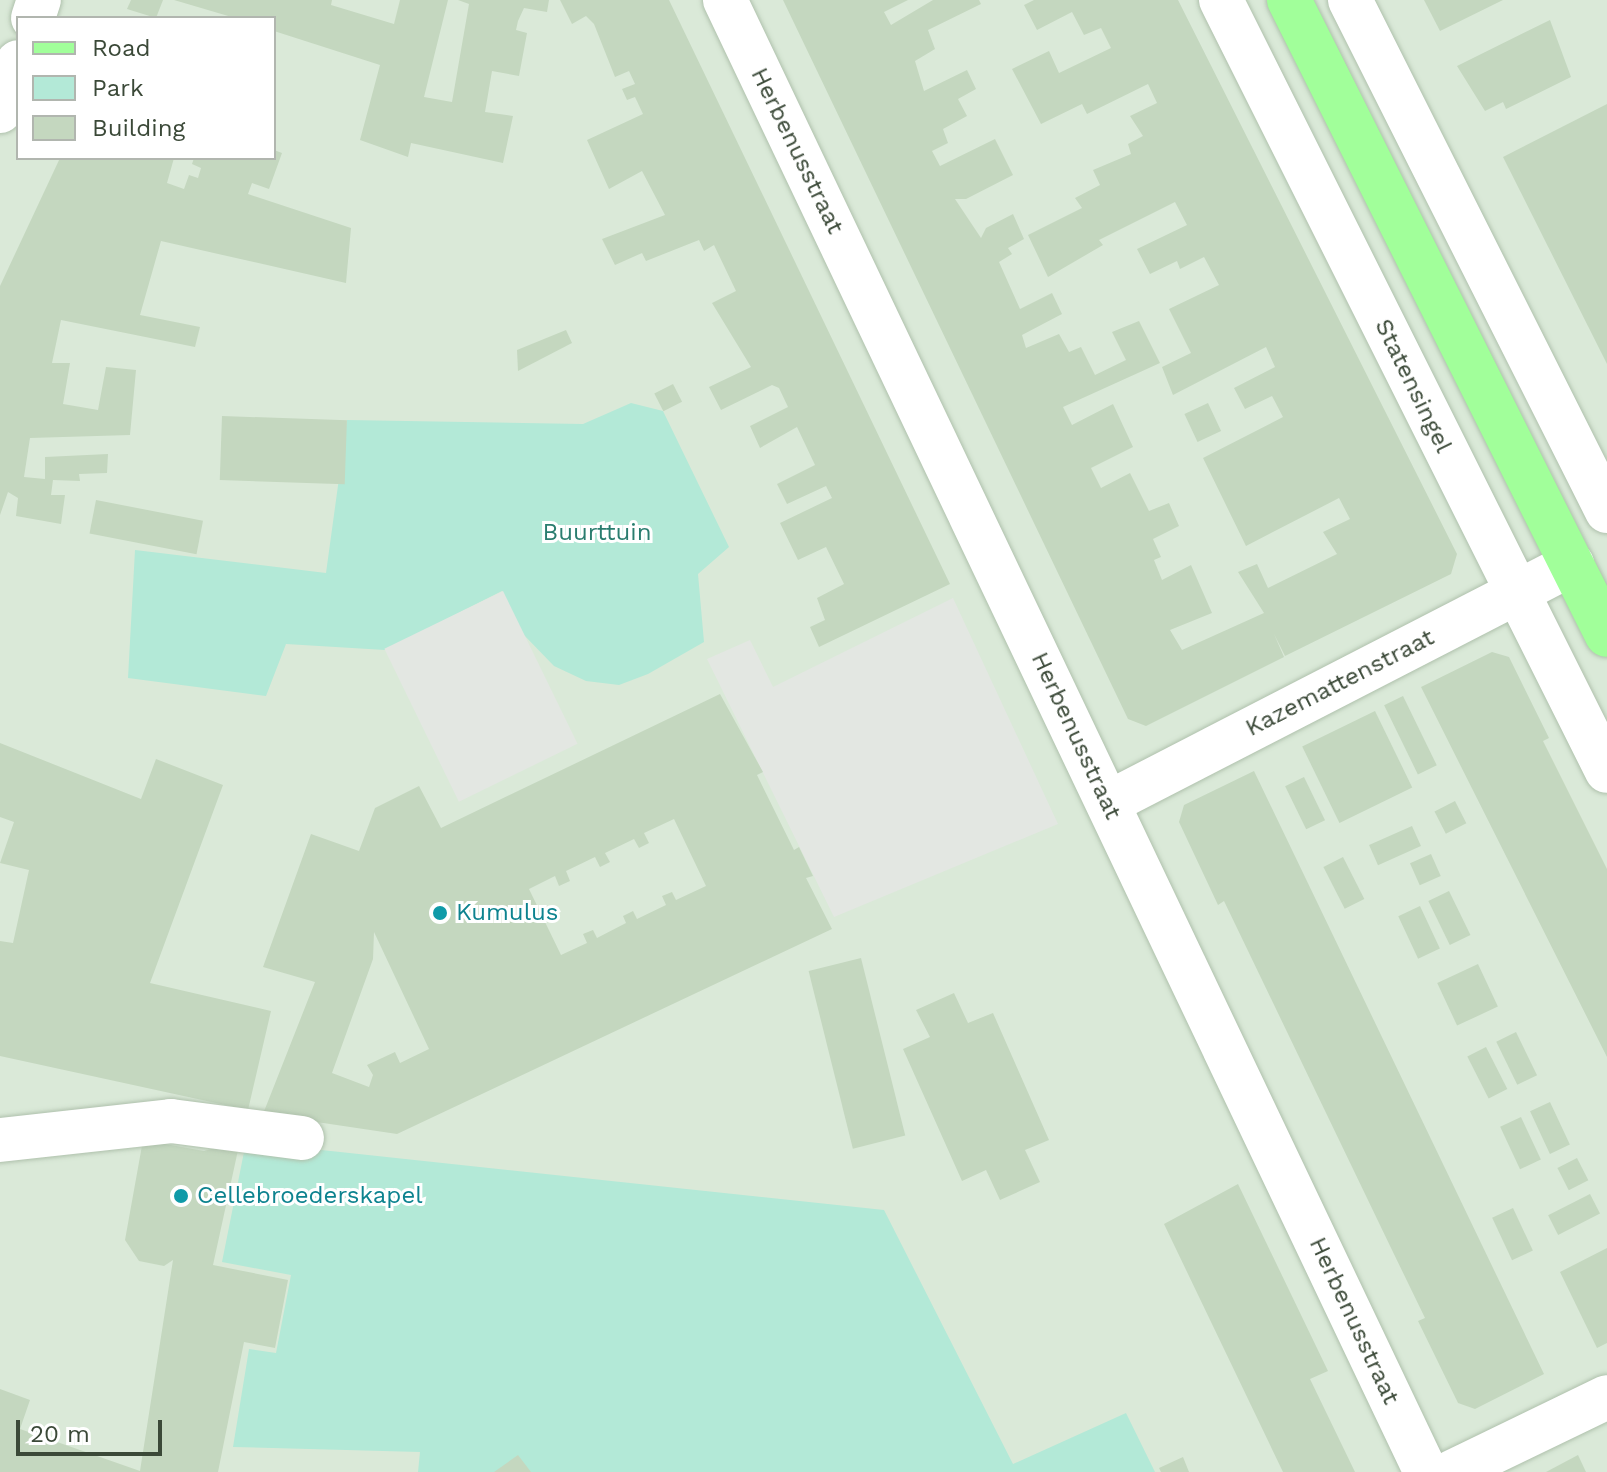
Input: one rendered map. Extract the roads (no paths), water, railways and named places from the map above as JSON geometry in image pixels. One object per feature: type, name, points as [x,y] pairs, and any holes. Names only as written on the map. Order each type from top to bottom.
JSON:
[{"type":"main road","points":[[1289,0],[1607,635]]},
{"type":"street","name":"Herbenusstraat","points":[[725,0],[1426,1472]]},
{"type":"street","name":"Statensingel","points":[[1221,0],[1607,771]]},
{"type":"street","points":[[1350,0],[1607,511]]},
{"type":"street","points":[[0,111],[16,67]]},
{"type":"street","name":"Kazemattenstraat","points":[[1108,803],[1516,592],[1607,511]]},
{"type":"street","points":[[0,1140],[171,1121],[302,1138]]},
{"type":"street","points":[[1452,1472],[1607,1397]]},
{"type":"place","name":"Kumulus","points":[[440,913]]},
{"type":"place","name":"Cellebroederskapel","points":[[181,1196]]},
{"type":"park label","name":"Buurttuin","points":[[597,533]]}]
